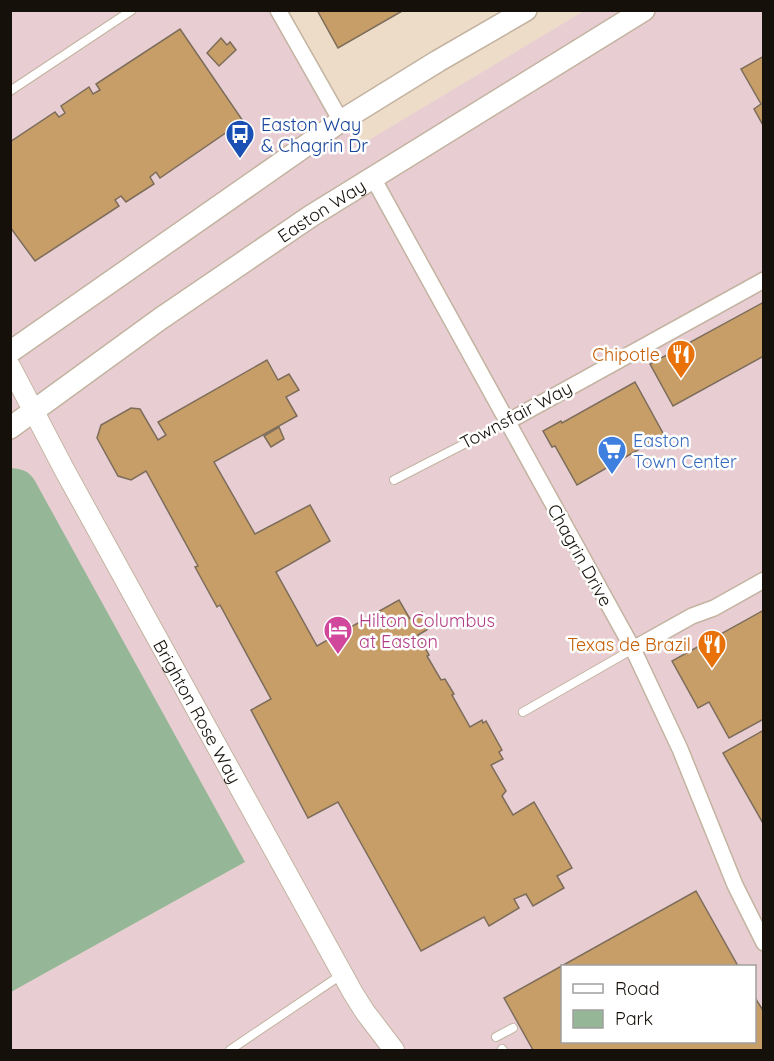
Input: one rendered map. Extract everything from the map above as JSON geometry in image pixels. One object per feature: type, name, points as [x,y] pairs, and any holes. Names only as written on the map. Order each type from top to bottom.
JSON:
[{"type":"main road","points":[[10,352],[341,121],[526,10]]},
{"type":"main road","name":"Easton Way","points":[[10,428],[169,313],[311,216],[644,10]]},
{"type":"street","points":[[278,10],[341,121]]},
{"type":"street","name":"Chagrin Drive","points":[[373,178],[633,649],[680,749],[739,892],[764,943]]},
{"type":"street","name":"Townsfair Way","points":[[507,422],[764,280]]},
{"type":"street","name":"Brighton Rose Way","points":[[10,366],[33,412],[342,974],[364,1012],[394,1050]]},
{"type":"street","points":[[633,649],[764,580]]},
{"type":"lane","points":[[10,91],[132,10]]},
{"type":"lane","name":"Townsfair Way","points":[[394,480],[507,422]]},
{"type":"lane","points":[[523,712],[633,649]]},
{"type":"lane","points":[[230,1050],[342,974]]},
{"type":"lane","points":[[496,1037],[513,1028]]},
{"type":"shaded area","points":[[11,11],[281,11],[359,146],[584,11],[763,11],[763,1050],[11,1050],[11,992],[245,862],[22,469],[11,468]]},
{"type":"green space","points":[[11,468],[25,471],[35,481],[245,862],[11,992]]},
{"type":"building","points":[[317,10],[404,10],[338,48]]},
{"type":"building","points":[[180,29],[243,121],[160,178],[156,172],[150,177],[154,184],[126,202],[121,196],[115,200],[119,206],[35,261],[10,227],[10,142],[55,112],[59,117],[65,113],[61,106],[89,87],[93,94],[100,90],[96,84]]},
{"type":"building","points":[[221,38],[227,45],[230,42],[236,50],[219,66],[207,53]]},
{"type":"building","points":[[764,56],[764,127],[754,109],[761,104],[741,69]]},
{"type":"building","points":[[764,302],[764,356],[673,406],[650,364]]},
{"type":"building","name":"Hilton Columbus at Easton","points":[[267,360],[278,380],[289,374],[299,390],[286,397],[297,416],[214,462],[255,534],[310,505],[330,541],[276,572],[317,646],[399,600],[410,619],[422,612],[430,628],[418,635],[429,655],[427,656],[441,680],[445,679],[470,727],[482,720],[483,723],[486,721],[502,750],[499,752],[503,759],[491,765],[506,791],[502,796],[513,815],[534,802],[572,868],[557,876],[564,888],[533,906],[526,894],[514,899],[519,908],[489,926],[484,917],[421,951],[338,802],[308,818],[251,710],[271,699],[220,605],[217,607],[195,567],[198,566],[146,471],[131,480],[118,476],[97,438],[101,425],[131,408],[140,409],[158,440],[166,435],[158,422]]},
{"type":"building","points":[[635,382],[664,435],[577,485],[555,446],[552,447],[543,431],[561,421],[562,423]]},
{"type":"building","points":[[279,427],[284,439],[271,447],[264,436]]},
{"type":"building","points":[[764,610],[764,719],[729,738],[709,702],[698,708],[672,661]]},
{"type":"building","points":[[764,730],[764,825],[723,753]]},
{"type":"building","points":[[696,891],[737,965],[563,965]]},
{"type":"building","points":[[561,966],[561,1043],[756,1043],[756,999],[764,1012],[764,1050],[533,1050],[504,998]]},
{"type":"place","name":"Easton Way & Chagrin Dr","points":[[240,160]]},
{"type":"place","name":"Chipotle","points":[[681,380]]},
{"type":"place","name":"Easton Town Center","points":[[612,476]]},
{"type":"place","name":"Hilton Columbus at Easton","points":[[338,656]]},
{"type":"place","name":"Texas de Brazil","points":[[712,670]]}]
